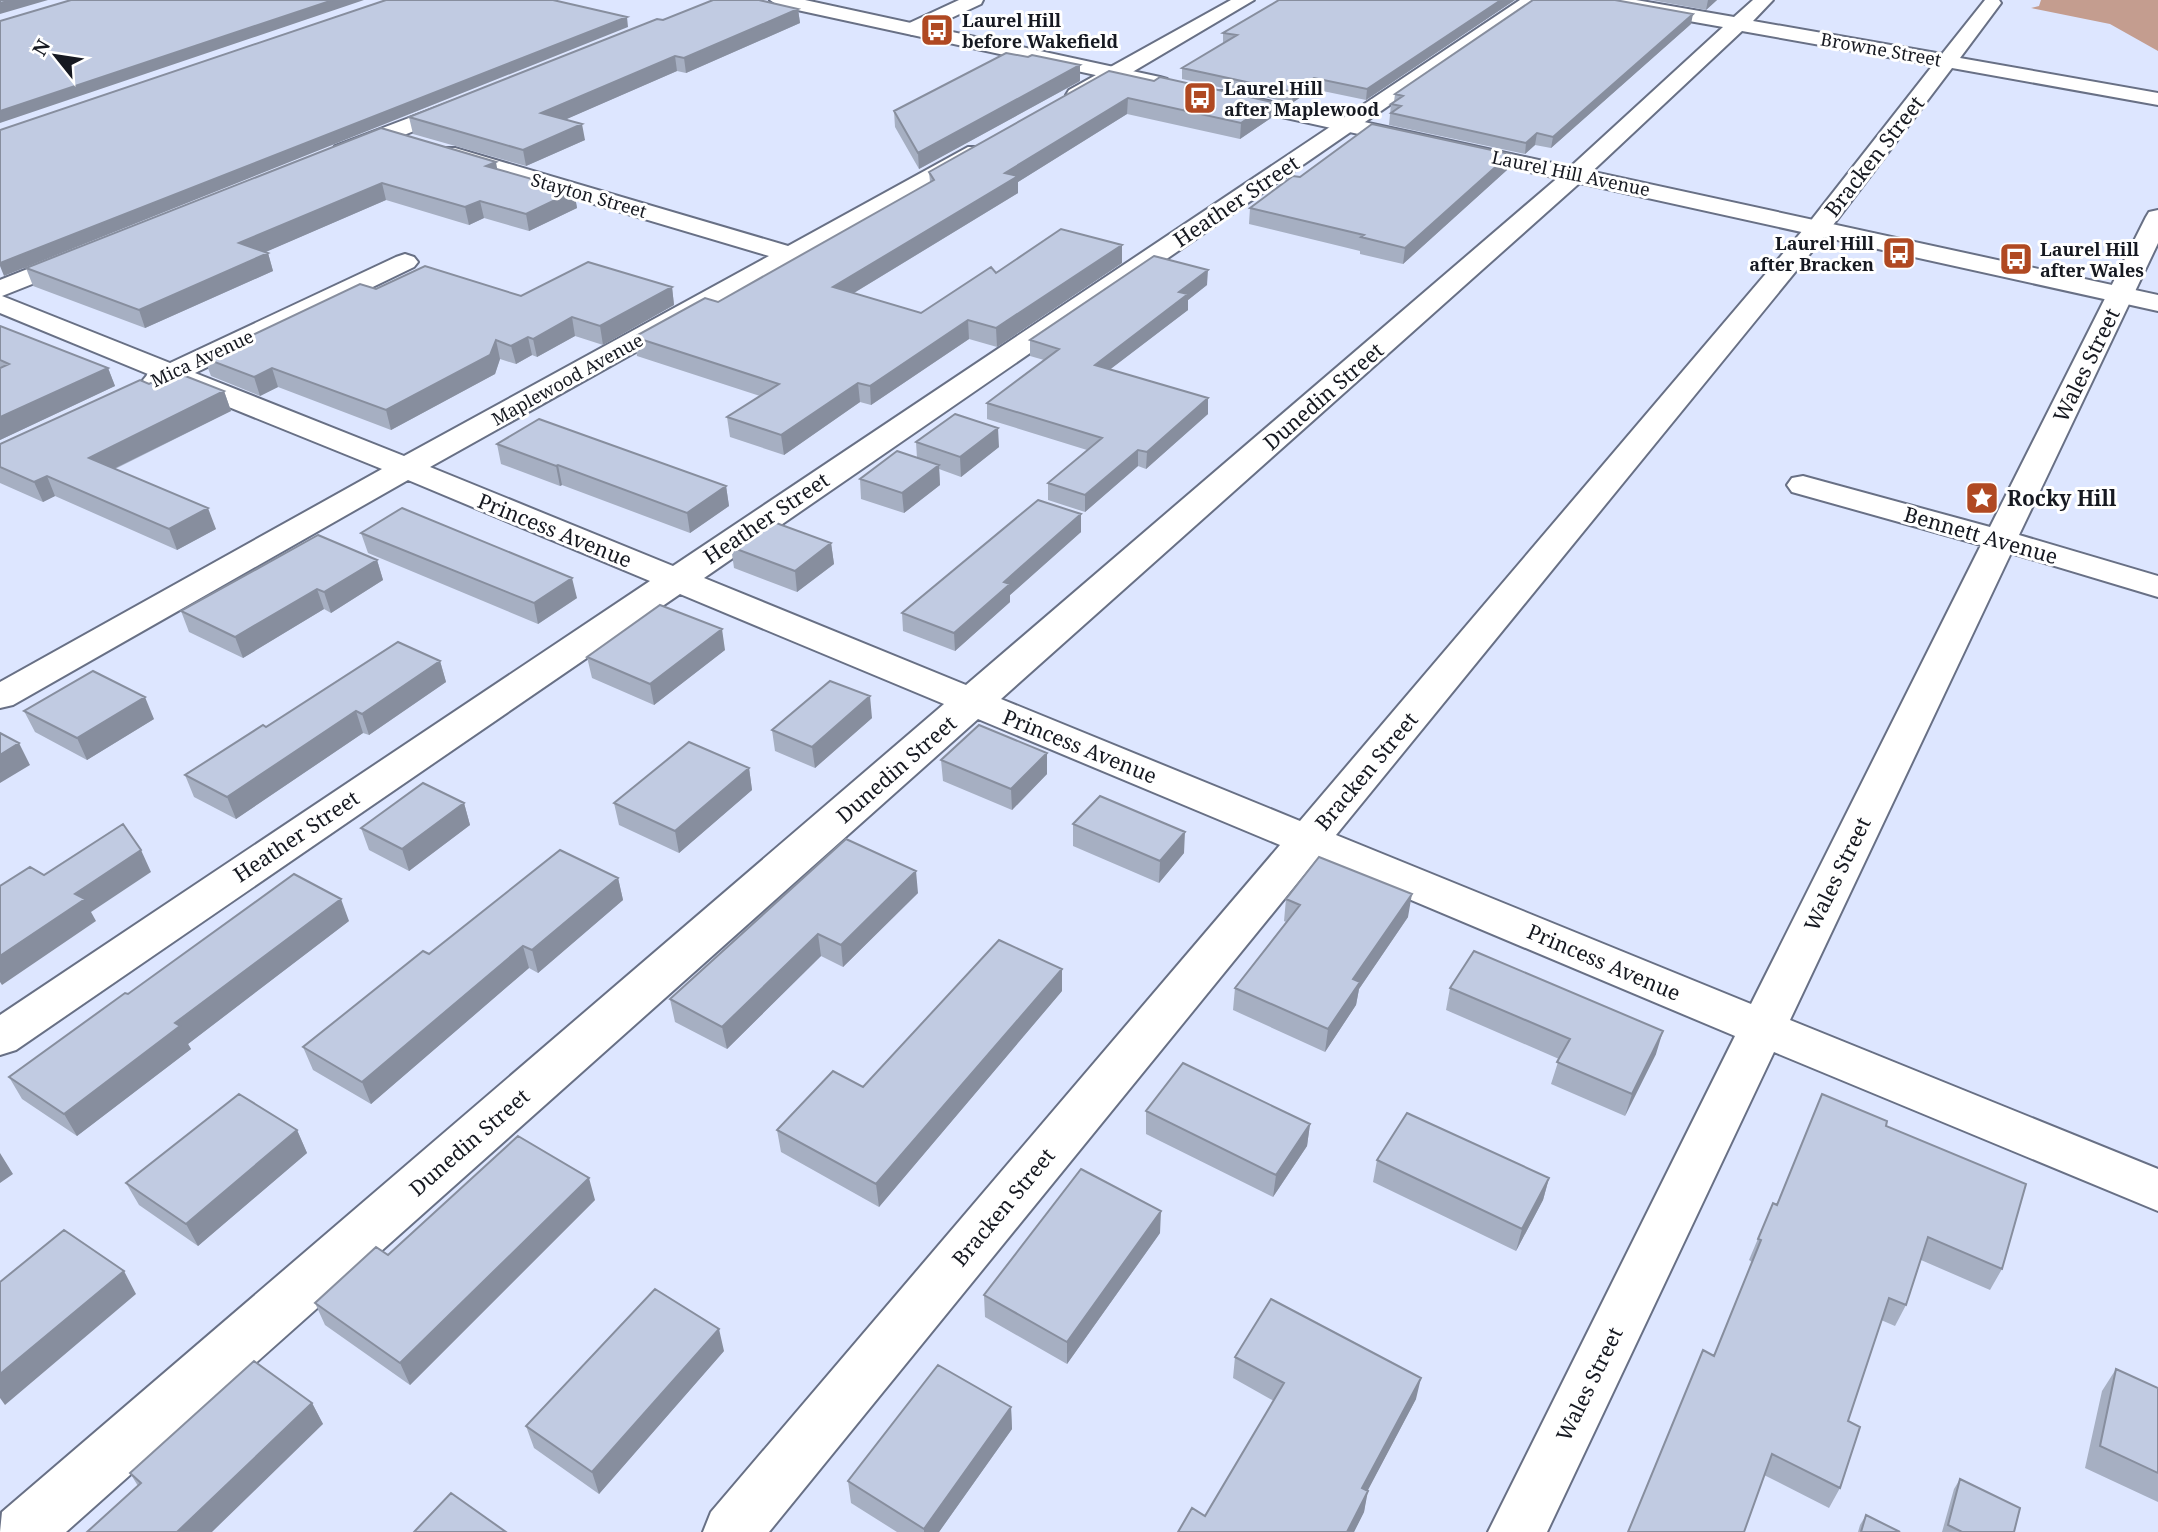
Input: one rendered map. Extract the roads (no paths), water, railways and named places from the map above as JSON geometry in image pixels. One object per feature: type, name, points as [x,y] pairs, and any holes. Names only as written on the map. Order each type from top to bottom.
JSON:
[{"type":"street","points":[[779,0],[1180,88]]},
{"type":"street","points":[[912,29],[974,0]]},
{"type":"street","points":[[1055,107],[1244,0]]},
{"type":"street","name":"Heather Street","points":[[0,1038],[1533,0]]},
{"type":"street","name":"Browne Street","points":[[1604,0],[1751,12],[1949,61],[2158,99]]},
{"type":"street","name":"Bracken Street","points":[[732,1532],[1818,228],[1992,4]]},
{"type":"street","name":"Dunedin Street","points":[[23,1532],[1576,174],[1751,12]]},
{"type":"street","name":"Laurel Hill Avenue","points":[[1206,94],[2139,299]]},
{"type":"street","points":[[320,160],[475,98]]},
{"type":"street","name":"Stayton Street","points":[[384,135],[793,255]]},
{"type":"street","name":"Maplewood Avenue","points":[[0,697],[996,141]]},
{"type":"street","name":"Wales Street","points":[[1517,1532],[2001,540],[2139,299],[2158,217]]},
{"type":"street","points":[[0,289],[103,248]]},
{"type":"street","name":"Mica Avenue","points":[[134,391],[405,262]]},
{"type":"street","name":"Princess Avenue","points":[[0,304],[1309,839],[2158,1191]]},
{"type":"street","name":"Bennett Avenue","points":[[1803,485],[2158,587]]},
{"type":"place","name":"Laurel Hill before Wakefield","points":[[937,30]]},
{"type":"place","name":"Laurel Hill after Maplewood","points":[[1200,98]]},
{"type":"place","name":"Laurel Hill after Bracken","points":[[1899,253]]},
{"type":"place","name":"Laurel Hill after Wales","points":[[2016,259]]},
{"type":"place","name":"Rocky Hill","points":[[1982,498]]}]
